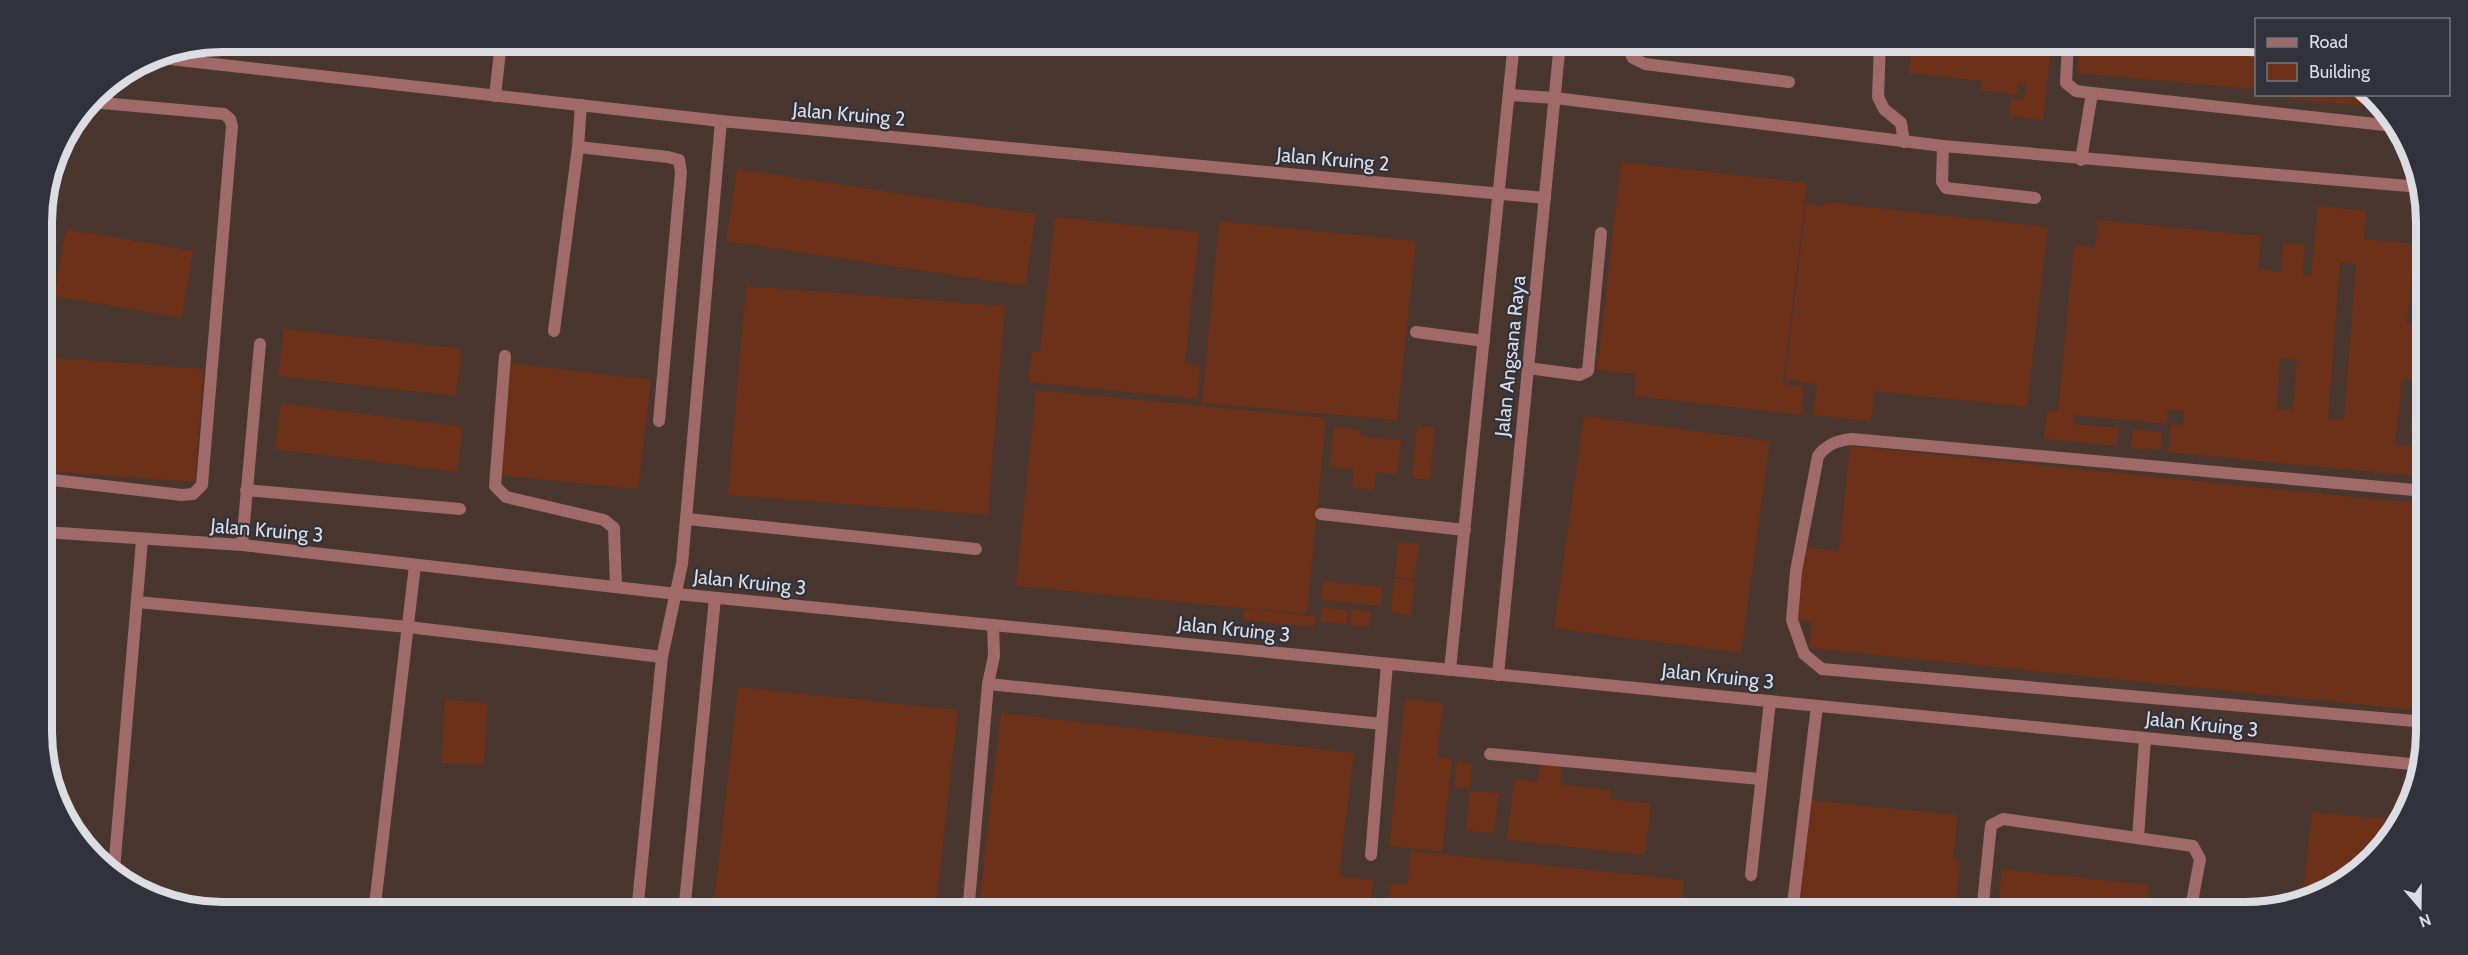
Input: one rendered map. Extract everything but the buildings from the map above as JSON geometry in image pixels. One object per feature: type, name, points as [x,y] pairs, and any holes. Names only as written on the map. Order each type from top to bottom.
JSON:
[{"type":"street","name":"Jalan Angsana Raya","points":[[1450,670],[1513,52]]},
{"type":"street","name":"Jalan Angsana Raya","points":[[1498,675],[1559,52]]},
{"type":"street","points":[[1630,52],[1633,58],[1645,64],[1789,82]]},
{"type":"street","points":[[1880,52],[1878,97],[1884,109],[1901,123],[1904,142]]},
{"type":"street","points":[[2068,52],[2066,83],[2076,91],[2384,125]]},
{"type":"street","points":[[495,96],[500,53]]},
{"type":"street","name":"Jalan Kruing 2","points":[[176,60],[721,122],[1545,198]]},
{"type":"street","points":[[2081,160],[2092,93]]},
{"type":"street","points":[[1509,94],[1942,146],[2081,160],[2411,186]]},
{"type":"street","points":[[52,480],[182,495],[194,494],[202,485],[232,126],[230,119],[224,114],[101,103]]},
{"type":"street","points":[[554,331],[578,147],[581,105]]},
{"type":"street","points":[[638,902],[662,657],[677,594],[687,519],[721,122]]},
{"type":"street","points":[[1942,146],[1942,182],[1946,188],[2035,198]]},
{"type":"street","points":[[578,147],[679,160],[681,172],[659,421]]},
{"type":"street","points":[[1528,368],[1580,375],[1588,370],[1601,233]]},
{"type":"street","points":[[1416,332],[1484,341]]},
{"type":"street","points":[[242,546],[260,344]]},
{"type":"street","points":[[505,356],[495,486],[506,497],[604,520],[611,525],[614,528],[616,587]]},
{"type":"street","points":[[2416,490],[1852,439],[1841,440],[1829,445],[1818,456],[1796,571],[1791,620],[1804,654],[1822,669],[2416,721]]},
{"type":"street","points":[[246,490],[460,509]]},
{"type":"street","points":[[1321,514],[1465,530]]},
{"type":"street","points":[[687,519],[976,549]]},
{"type":"street","name":"Jalan Kruing 3","points":[[52,533],[242,546],[715,598],[2412,764]]},
{"type":"street","points":[[115,864],[142,540]]},
{"type":"street","points":[[375,902],[415,566]]},
{"type":"street","points":[[685,902],[715,598]]},
{"type":"street","points":[[137,602],[408,627],[662,657]]},
{"type":"street","points":[[969,902],[988,684],[994,656],[993,625]]},
{"type":"street","points":[[1371,855],[1387,664]]},
{"type":"street","points":[[988,684],[1382,724]]},
{"type":"street","points":[[1750,875],[1770,701]]},
{"type":"street","points":[[1793,902],[1817,706]]},
{"type":"street","points":[[2138,837],[2145,738]]},
{"type":"street","points":[[1490,754],[1760,779]]},
{"type":"street","points":[[1983,902],[1991,825],[1999,820],[2193,846],[2200,859],[2192,902]]},
{"type":"shaded area","points":[[211,53],[2255,53],[2255,96],[2359,96],[2373,110],[2393,138],[2403,157],[2410,179],[2416,222],[2416,732],[2410,776],[2393,818],[2366,853],[2349,867],[2321,885],[2300,893],[2257,902],[222,902],[179,897],[147,885],[128,874],[95,845],[70,808],[56,766],[52,732],[53,211],[58,179],[65,157],[81,128],[102,102],[128,81],[147,70],[189,56]]}]
